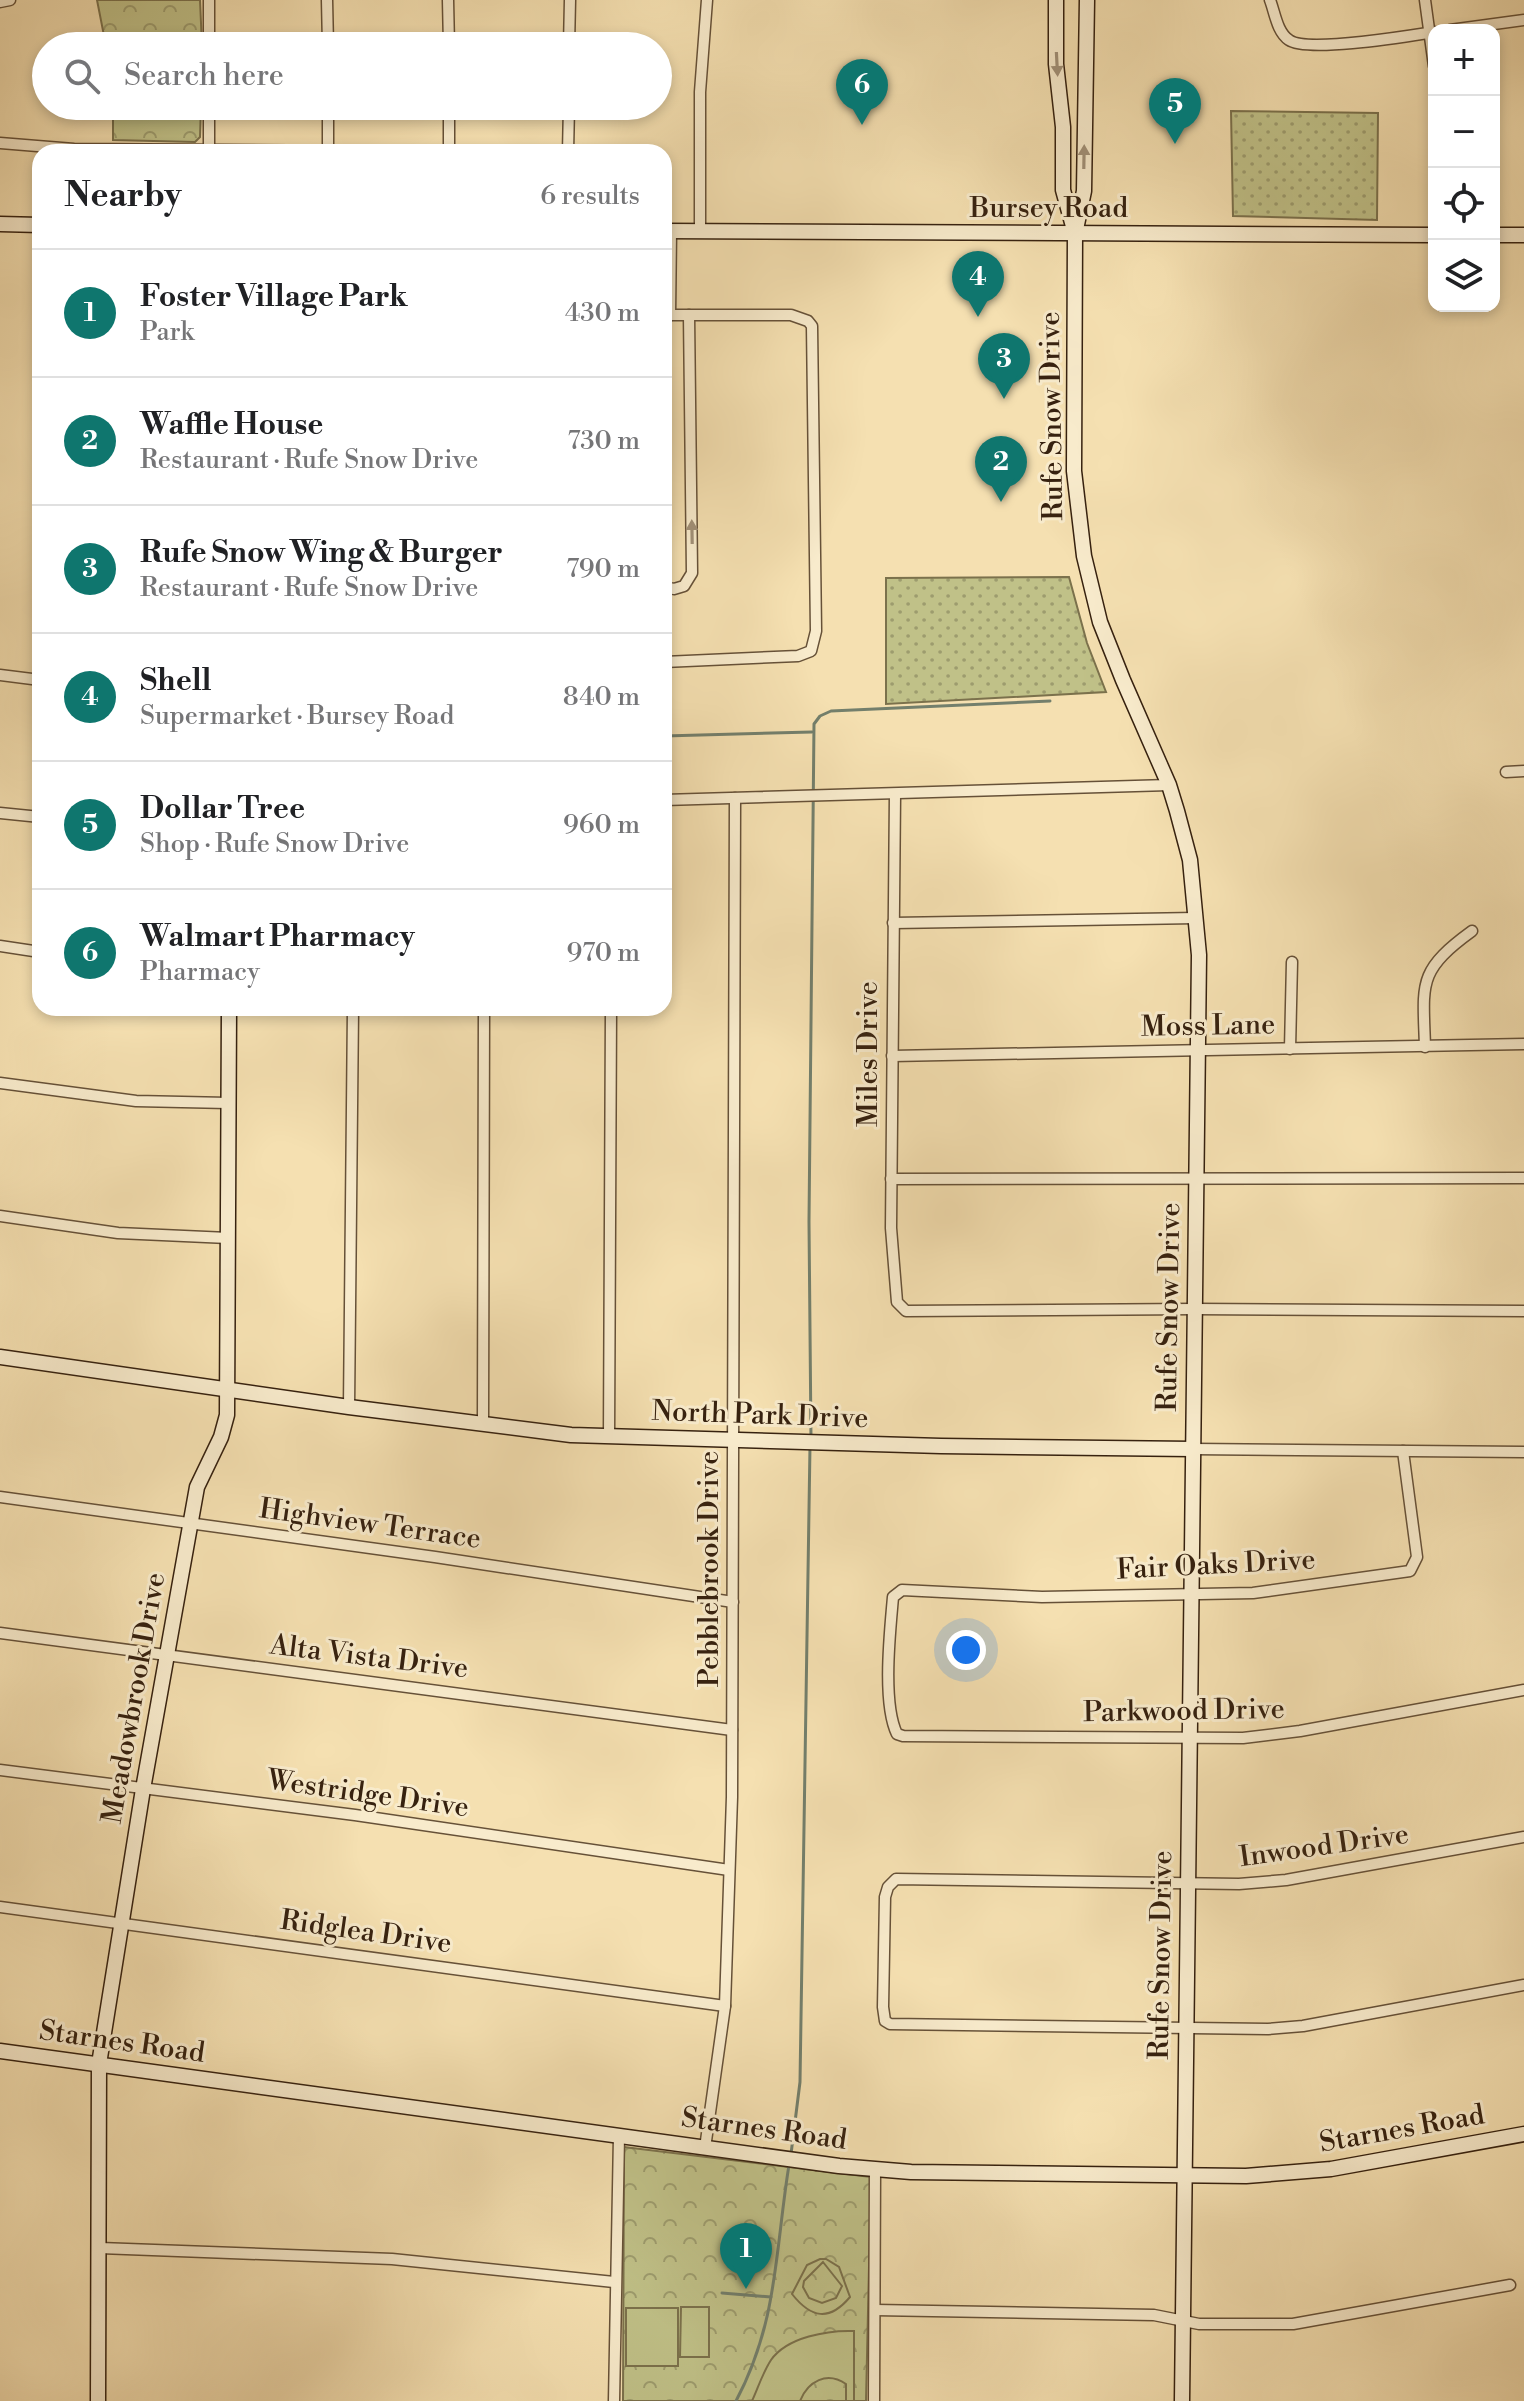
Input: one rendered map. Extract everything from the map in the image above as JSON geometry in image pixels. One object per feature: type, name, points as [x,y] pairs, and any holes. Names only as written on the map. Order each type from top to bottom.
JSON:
[{"type":"main road","name":"Rufe Snow Drive","points":[[1056,0],[1063,190],[1075,234]]},
{"type":"main road","name":"Rufe Snow Drive","points":[[1087,0],[1084,191],[1075,234],[1074,471],[1084,556],[1100,622],[1169,785],[1190,860],[1196,918],[1199,1049],[1182,2401]]},
{"type":"main road","points":[[0,224],[32,225]]},
{"type":"main road","name":"Bursey Road","points":[[672,231],[1428,235]]},
{"type":"main road","points":[[1500,235],[1524,235]]},
{"type":"main road","name":"Meadowbrook Drive","points":[[98,2401],[99,2064],[190,1522],[197,1487],[221,1437],[227,1415],[229,1016]]},
{"type":"main road","name":"North Park Drive","points":[[0,1357],[571,1435],[810,1443],[1193,1449]]},
{"type":"main road","name":"Starnes Road","points":[[0,2051],[776,2158],[911,2172],[1246,2176],[1318,2170],[1524,2134]]},
{"type":"street","points":[[0,2],[10,0]]},
{"type":"street","points":[[209,0],[209,32]]},
{"type":"street","points":[[327,0],[328,32]]},
{"type":"street","points":[[448,0],[449,32]]},
{"type":"street","points":[[569,32],[570,0]]},
{"type":"street","points":[[700,231],[700,92],[707,0]]},
{"type":"street","points":[[1270,0],[1280,29],[1287,39],[1303,44],[1428,32]]},
{"type":"street","points":[[1425,0],[1430,24]]},
{"type":"street","points":[[1494,24],[1524,20]]},
{"type":"street","points":[[209,120],[209,144]]},
{"type":"street","points":[[328,120],[328,144]]},
{"type":"street","points":[[449,120],[449,144]]},
{"type":"street","points":[[568,144],[569,120]]},
{"type":"street","points":[[0,143],[32,146]]},
{"type":"street","points":[[672,315],[791,315],[808,321],[814,336],[816,569],[816,631],[811,651],[784,659],[672,662]]},
{"type":"street","points":[[672,589],[684,586],[692,573],[689,315]]},
{"type":"street","points":[[0,675],[32,679]]},
{"type":"street","points":[[1506,772],[1524,771]]},
{"type":"street","points":[[672,800],[1169,785]]},
{"type":"street","name":"Miles Drive","points":[[895,794],[891,1179],[897,1302],[906,1311],[1195,1309]]},
{"type":"street","name":"Pebblebrook Drive","points":[[705,2148],[725,2006],[729,1870],[733,1602],[735,798]]},
{"type":"street","points":[[0,813],[32,816]]},
{"type":"street","points":[[893,923],[1196,918]]},
{"type":"street","points":[[1425,1047],[1424,995],[1427,980],[1440,955],[1472,931]]},
{"type":"street","points":[[0,946],[32,951]]},
{"type":"street","points":[[1290,1049],[1292,962]]},
{"type":"street","points":[[349,1407],[353,1016]]},
{"type":"street","points":[[483,1422],[484,1016]]},
{"type":"street","points":[[609,1437],[611,1016]]},
{"type":"street","name":"Moss Lane","points":[[892,1056],[1524,1044]]},
{"type":"street","points":[[0,1083],[136,1101],[228,1103]]},
{"type":"street","points":[[891,1179],[1524,1178]]},
{"type":"street","points":[[0,1216],[118,1233],[228,1238]]},
{"type":"street","points":[[1195,1309],[1524,1311]]},
{"type":"street","name":"North Park Drive","points":[[1193,1449],[1524,1452]]},
{"type":"street","name":"Fair Oaks Drive","points":[[894,1727],[890,1704],[889,1647],[893,1597],[902,1590],[1042,1597],[1253,1593],[1410,1571],[1417,1557],[1403,1451]]},
{"type":"street","name":"Highview Terrace","points":[[0,1497],[733,1602]]},
{"type":"street","name":"Alta Vista Drive","points":[[0,1633],[732,1730]]},
{"type":"street","name":"Parkwood Drive","points":[[894,1727],[897,1734],[903,1736],[1243,1738],[1300,1731],[1524,1690]]},
{"type":"street","name":"Westridge Drive","points":[[0,1770],[355,1815],[729,1870]]},
{"type":"street","name":"Inwood Drive","points":[[1186,2029],[890,2024],[884,2017],[885,1897],[891,1883],[896,1879],[1188,1883],[1286,1880],[1524,1837]]},
{"type":"street","name":"Ridglea Drive","points":[[0,1907],[725,2006]]},
{"type":"street","points":[[1186,2029],[1303,2026],[1524,1985]]},
{"type":"street","points":[[614,2401],[619,2136]]},
{"type":"street","points":[[874,2401],[875,2169]]},
{"type":"street","points":[[100,2248],[392,2259],[614,2282]]},
{"type":"street","points":[[875,2310],[1154,2315],[1199,2324],[1293,2324],[1510,2285]]},
{"type":"green space","points":[[97,0],[200,0],[201,32],[103,32]]},
{"type":"green space","points":[[1231,111],[1378,113],[1377,220],[1233,216]]},
{"type":"green space","points":[[113,120],[201,120],[200,137],[195,142],[113,140]]},
{"type":"green space","points":[[1069,577],[1087,643],[1106,692],[886,704],[886,578]]},
{"type":"green space","points":[[624,2147],[871,2177],[866,2401],[623,2401]]},
{"type":"green space","points":[[826,2259],[839,2267],[850,2297],[827,2313],[820,2314],[806,2308],[792,2294],[807,2265]],"holes":[[[823,2262],[842,2286],[836,2298],[822,2303],[809,2298],[803,2287],[804,2281]]]},
{"type":"green space","points":[[681,2307],[709,2307],[709,2357],[680,2357]]},
{"type":"green space","points":[[626,2308],[678,2308],[678,2366],[626,2366]]},
{"type":"green space","points":[[854,2331],[854,2401],[846,2401],[846,2384],[825,2378],[813,2383],[800,2401],[752,2401],[763,2375],[778,2352],[809,2336]]},
{"type":"waterway","points":[[811,1438],[809,1222],[814,724],[820,716],[831,711],[1050,701]]},
{"type":"waterway","points":[[672,736],[812,732]]},
{"type":"waterway","points":[[791,2154],[800,2082],[810,1446]]},
{"type":"waterway","points":[[736,2401],[750,2372],[768,2314],[789,2165]]},
{"type":"waterway","points":[[722,2293],[771,2297]]},
{"type":"place","name":"Walmart Pharmacy","points":[[862,125]]},
{"type":"place","name":"Dollar Tree","points":[[1175,144]]},
{"type":"place","name":"Shell","points":[[978,317]]},
{"type":"place","name":"Rufe Snow Wing & Burger","points":[[1004,399]]},
{"type":"place","name":"Waffle House","points":[[1001,502]]},
{"type":"place","name":"Foster Village Park","points":[[746,2289]]}]
